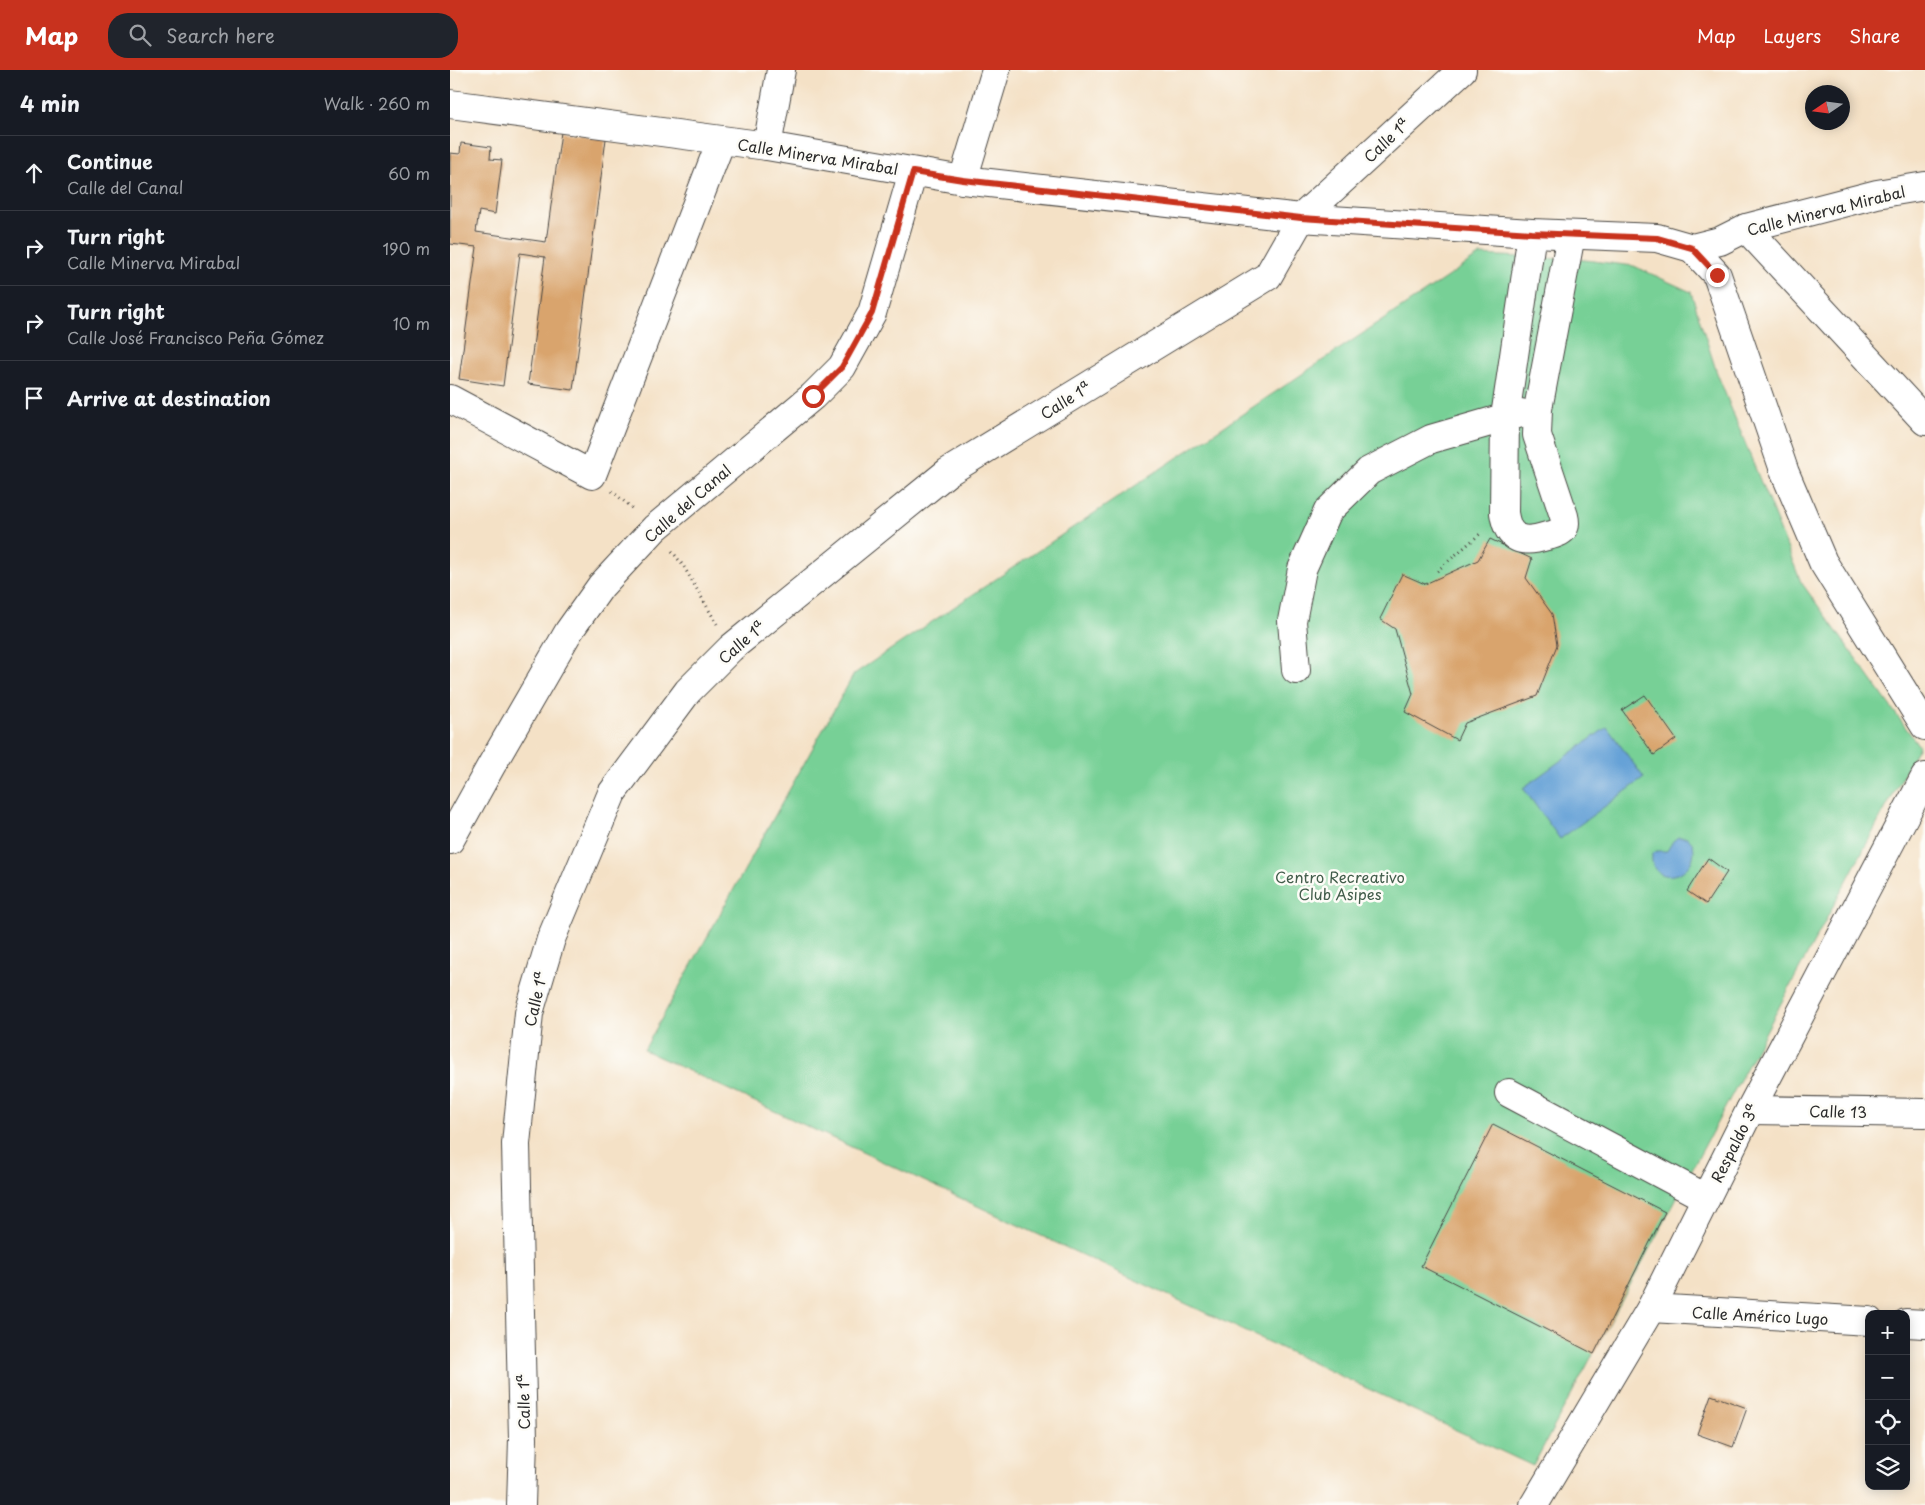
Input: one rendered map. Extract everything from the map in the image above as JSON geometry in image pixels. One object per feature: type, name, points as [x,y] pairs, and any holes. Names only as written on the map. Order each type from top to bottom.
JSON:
[{"type":"street","points":[[767,146],[781,70]]},
{"type":"street","points":[[963,180],[996,70]]},
{"type":"street","name":"Calle 1ª","points":[[521,1505],[524,1439],[516,1144],[529,1014],[550,939],[612,793],[688,691],[731,648],[948,472],[1268,276],[1301,218],[1462,70]]},
{"type":"street","name":"Calle Minerva Mirabal","points":[[450,104],[767,146],[963,180],[1301,218],[1532,233],[1657,238],[1692,248],[1720,241],[1746,228],[1877,194],[1925,186]]},
{"type":"street","points":[[450,399],[592,475],[721,141]]},
{"type":"street","name":"Calle del Canal","points":[[450,840],[569,631],[601,586],[662,538],[842,367],[872,313],[913,172]]},
{"type":"street","points":[[1746,228],[1925,421]]},
{"type":"street","points":[[1532,233],[1505,417],[1504,513],[1506,524],[1512,534],[1527,540],[1556,534],[1563,530],[1565,525],[1564,516],[1537,435],[1538,409],[1571,235]]},
{"type":"street","points":[[1692,248],[1717,275],[1785,473],[1823,562],[1925,726]]},
{"type":"street","points":[[1296,670],[1292,621],[1302,569],[1328,511],[1369,471],[1431,439],[1538,409]]},
{"type":"street","name":"Respaldo 3ª","points":[[1534,1505],[1651,1308],[1750,1110],[1925,777]]},
{"type":"street","points":[[1509,1093],[1706,1198]]},
{"type":"street","name":"Calle 13","points":[[1750,1110],[1925,1113]]},
{"type":"street","name":"Calle Américo Lugo","points":[[1651,1308],[1865,1321]]},
{"type":"street","points":[[1910,1323],[1925,1324]]},
{"type":"path","points":[[592,475],[662,538],[684,567],[731,648]]},
{"type":"path","points":[[1437,571],[1504,513]]},
{"type":"green space","name":"Centro Recreativo Club Asipes","points":[[1480,255],[1585,260],[1634,266],[1691,292],[1717,373],[1801,582],[1919,746],[1533,1466],[644,1050],[854,674]]},
{"type":"water","points":[[1607,727],[1644,778],[1560,839],[1523,788]]},
{"type":"water","points":[[1678,837],[1687,837],[1693,844],[1693,856],[1689,865],[1674,875],[1665,875],[1658,872],[1653,865],[1652,854],[1657,851],[1667,851]]},
{"type":"building","points":[[561,132],[606,139],[573,390],[528,384],[545,257],[520,253],[503,386],[459,379],[477,247],[450,244],[450,153],[460,154],[461,143],[491,147],[490,159],[502,160],[495,214],[479,211],[476,232],[546,242]]},
{"type":"building","points":[[1490,539],[1532,559],[1526,578],[1552,614],[1557,645],[1537,696],[1465,723],[1457,740],[1405,712],[1413,694],[1395,629],[1380,619],[1402,574],[1425,584],[1478,560]]},
{"type":"building","points":[[1645,695],[1676,739],[1654,755],[1622,710]]},
{"type":"building","points":[[1708,858],[1727,872],[1706,904],[1687,891]]},
{"type":"building","points":[[1493,1124],[1665,1212],[1594,1354],[1421,1266]]},
{"type":"building","points":[[1711,1395],[1747,1408],[1733,1447],[1697,1434]]},
{"type":"route","points":[[813,396],[842,367],[872,313],[913,172],[963,180],[1301,218],[1532,233],[1657,238],[1692,248],[1717,275]]}]
